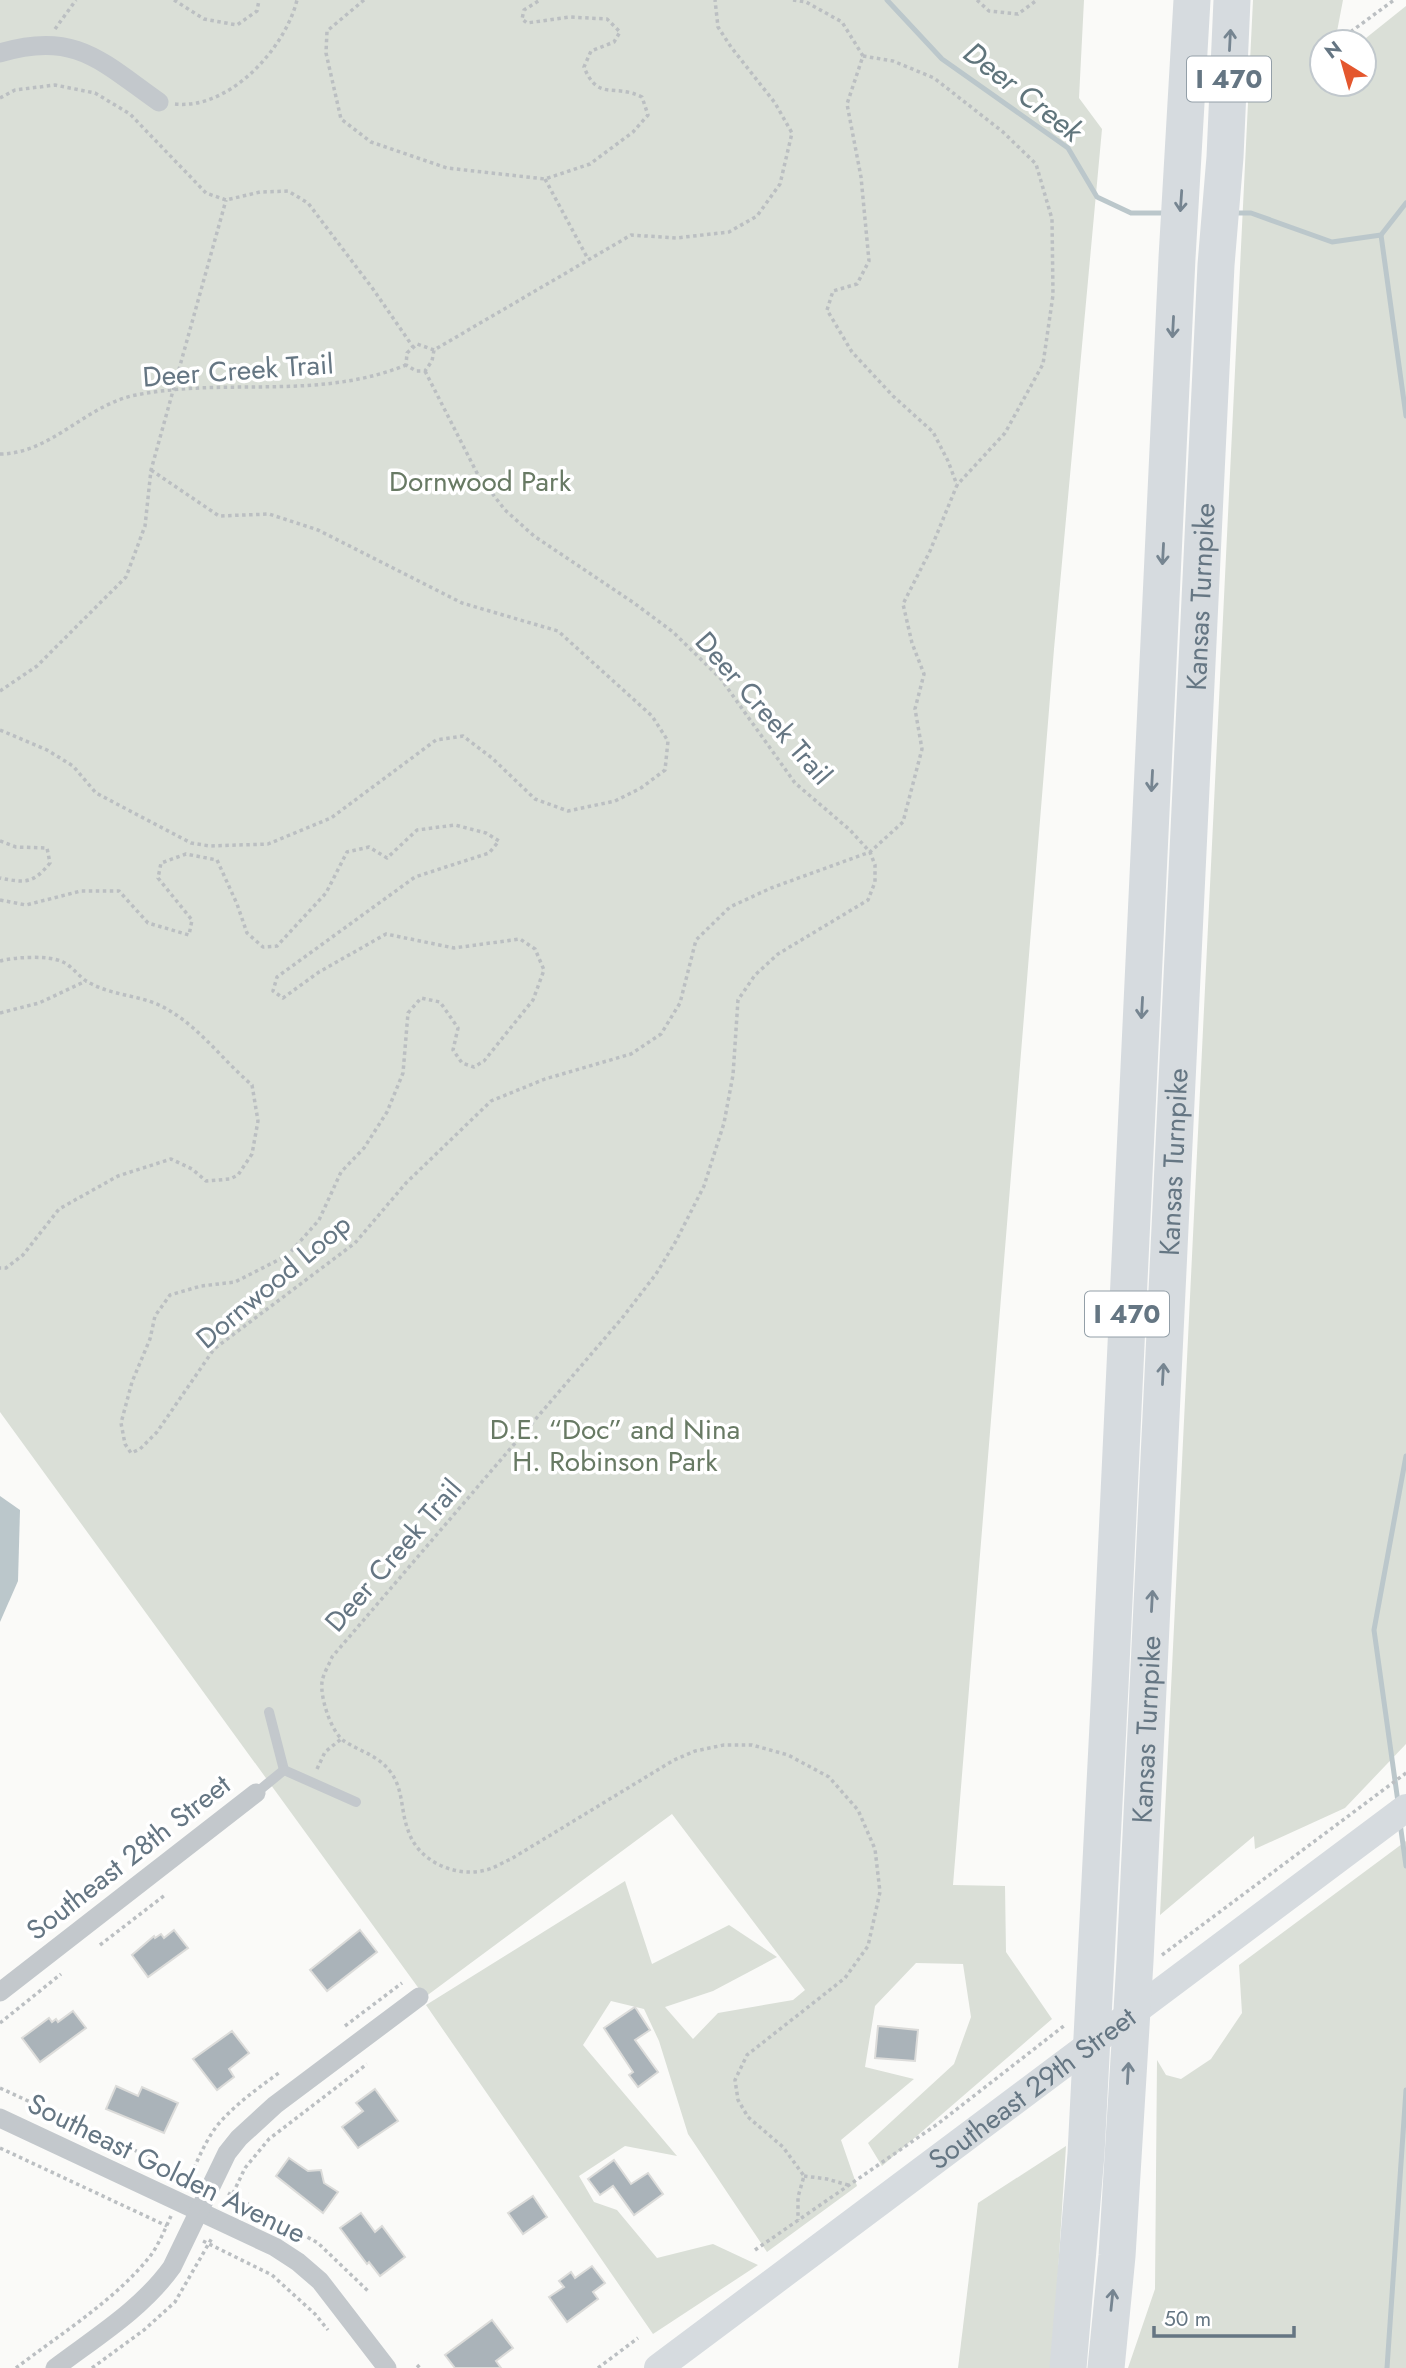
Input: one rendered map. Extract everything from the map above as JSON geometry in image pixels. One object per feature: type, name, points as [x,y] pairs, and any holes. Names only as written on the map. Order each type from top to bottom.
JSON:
[{"type":"highway","name":"Kansas Turnpike","points":[[1068,2368],[1086,2154],[1177,258],[1192,0]]},
{"type":"highway","name":"Kansas Turnpike","points":[[1106,2368],[1117,2256],[1133,1988],[1216,265],[1225,157],[1232,0]]},
{"type":"main road","name":"Southeast 29th Street","points":[[658,2368],[1406,1808]]},
{"type":"street","points":[[0,53],[43,45],[65,46],[89,53],[159,102]]},
{"type":"street","name":"Southeast 28th Street","points":[[0,1992],[256,1793]]},
{"type":"street","points":[[55,2368],[146,2299],[172,2267],[227,2153],[253,2124],[419,1997]]},
{"type":"street","name":"Southeast Golden Avenue","points":[[0,2118],[275,2246],[320,2281],[387,2368]]},
{"type":"lane","points":[[269,1712],[284,1770]]},
{"type":"lane","points":[[284,1770],[356,1802]]},
{"type":"lane","points":[[256,1793],[284,1770]]},
{"type":"path","points":[[43,45],[76,0]]},
{"type":"path","points":[[174,0],[204,19],[237,24],[257,10],[259,0]]},
{"type":"path","points":[[159,102],[183,105],[215,98],[249,76],[277,44],[298,0]]},
{"type":"path","points":[[364,0],[327,31],[326,53],[341,119],[371,142],[447,168],[545,179],[590,164],[633,132],[648,115],[642,97],[629,90],[604,91],[590,82],[584,67],[591,51],[614,42],[620,32],[607,19],[569,17],[527,23],[522,19],[524,10],[540,0]]},
{"type":"path","points":[[434,350],[417,344],[407,353],[405,365],[416,372],[425,371],[432,361],[434,350],[631,235],[676,237],[729,232],[757,216],[780,184],[792,133],[775,103],[718,27],[715,0]]},
{"type":"path","points":[[793,0],[806,2],[842,22],[863,56],[848,104],[861,177],[869,261],[857,284],[833,291],[827,310],[852,352],[893,396],[933,432],[957,485]]},
{"type":"path","points":[[977,0],[989,10],[1018,14],[1037,0]]},
{"type":"path","points":[[1356,28],[1394,0]]},
{"type":"path","name":"Dornwood Loop","points":[[0,900],[26,905],[81,891],[119,891],[148,923],[189,935],[192,920],[158,878],[161,863],[186,853],[217,860],[247,933],[263,947],[277,946],[326,892],[346,852],[369,847],[387,858],[417,830],[455,825],[486,833],[499,841],[489,853],[415,877],[278,977],[273,991],[283,998],[319,972],[386,934],[454,948],[520,939],[536,949],[544,970],[533,1000],[484,1061],[474,1067],[462,1063],[453,1050],[458,1028],[440,1002],[421,998],[408,1013],[403,1073],[387,1112],[364,1148],[341,1172],[319,1220],[288,1255],[235,1282],[201,1286],[170,1296],[155,1315],[150,1339],[132,1382],[121,1423],[125,1444],[131,1453],[140,1449],[157,1432],[214,1349],[355,1243],[406,1183],[491,1101],[545,1079],[631,1054],[660,1034],[680,1003],[696,940],[730,907],[771,888],[870,852],[903,822],[922,749],[915,709],[925,674],[912,643],[903,604],[930,551],[957,485],[1006,433],[1043,364],[1053,295],[1052,219],[1036,164],[1003,132],[934,78],[893,61],[863,56]]},
{"type":"path","points":[[0,98],[15,90],[55,85],[94,93],[130,114],[206,192],[226,200],[260,192],[288,191],[308,203],[413,347]]},
{"type":"path","points":[[545,179],[588,259]]},
{"type":"path","points":[[0,691],[37,666],[126,577],[145,526],[151,470],[226,200]]},
{"type":"path","name":"Deer Creek Trail","points":[[0,454],[13,454],[39,444],[100,408],[133,395],[172,390],[313,387],[381,375],[405,365]]},
{"type":"path","name":"Deer Creek Trail","points":[[341,1739],[324,1702],[322,1682],[332,1657],[623,1317],[656,1274],[676,1241],[704,1186],[724,1123],[733,1075],[738,1000],[755,975],[778,954],[867,900],[875,882],[875,865],[870,852],[850,830],[795,783],[721,679],[673,632],[534,536],[505,510],[478,475],[425,371]]},
{"type":"path","points":[[0,730],[47,750],[73,766],[96,793],[191,843],[210,846],[268,844],[331,818],[436,740],[463,736],[492,758],[535,799],[568,811],[615,801],[641,788],[665,770],[668,741],[652,716],[558,631],[462,603],[318,530],[269,514],[219,516],[151,470]]},
{"type":"path","points":[[0,841],[16,847],[47,848],[50,863],[40,876],[24,883],[0,878]]},
{"type":"path","points":[[0,961],[9,958],[61,960],[80,973],[86,981],[114,993],[158,1005],[179,1018],[209,1042],[233,1069],[252,1085],[258,1121],[253,1154],[238,1175],[230,1179],[206,1181],[192,1169],[171,1159],[118,1176],[59,1209],[23,1255],[6,1268],[0,1268]]},
{"type":"path","points":[[0,1013],[39,1003],[86,981]]},
{"type":"path","points":[[312,1782],[325,1752],[341,1739],[376,1758],[400,1786],[408,1831],[419,1850],[439,1866],[467,1873],[488,1870],[511,1858],[674,1760],[695,1751],[724,1745],[752,1745],[788,1755],[828,1777],[858,1810],[875,1849],[880,1892],[868,1946],[845,1978],[747,2055],[735,2080],[738,2100],[748,2117],[783,2147],[804,2176],[848,2185]]},
{"type":"path","points":[[1153,1961],[1406,1773]]},
{"type":"path","points":[[100,1945],[165,1895]]},
{"type":"path","points":[[0,2023],[61,1974]]},
{"type":"path","points":[[345,2026],[402,1983]]},
{"type":"path","points":[[755,2250],[939,2123],[1066,2024]]},
{"type":"path","points":[[212,2239],[245,2168],[269,2138],[367,2064]]},
{"type":"path","points":[[16,2368],[136,2273],[153,2253],[199,2156],[216,2128],[240,2102],[280,2072]]},
{"type":"path","points":[[0,2088],[232,2194],[317,2243],[368,2291]]},
{"type":"path","points":[[0,2148],[272,2276],[315,2314],[328,2330]]},
{"type":"path","points":[[798,2220],[798,2197],[804,2176]]},
{"type":"path","points":[[598,2368],[638,2338]]},
{"type":"green space","points":[[0,0],[1084,0],[1079,98],[1102,129],[1054,649],[953,1885],[1005,1886],[1006,1952],[1052,2019],[882,2166],[868,2143],[954,2064],[971,2017],[963,1964],[916,1963],[875,2006],[865,2067],[914,2079],[841,2140],[857,2186],[767,2252],[688,2134],[659,2041],[644,2009],[611,2001],[583,2045],[677,2156],[625,2146],[579,2176],[594,2202],[617,2210],[657,2258],[713,2244],[758,2265],[653,2334],[426,2005],[625,1881],[652,1964],[729,1925],[777,1957],[713,1991],[665,2007],[693,2039],[718,2013],[793,2000],[805,1990],[672,1814],[425,1997],[0,1412]]},
{"type":"green space","points":[[1253,0],[1343,0],[1338,28],[1308,28],[1308,98],[1378,98],[1378,28],[1406,6],[1406,1744],[1345,1808],[1255,1849],[1254,1836],[1160,1915]]},
{"type":"green space","points":[[1406,1841],[1406,2368],[1128,2368],[1155,2289],[1157,2060],[1166,2075],[1181,2079],[1211,2059],[1242,2013],[1239,1965]]},
{"type":"green space","points":[[1066,2146],[1052,2368],[958,2368],[978,2203]]},
{"type":"shaded area","points":[[0,1496],[20,1510],[18,1581],[0,1622]]},
{"type":"building","points":[[174,1930],[188,1948],[148,1977],[132,1955],[154,1936],[155,1938],[161,1934],[164,1938]]},
{"type":"building","points":[[360,1930],[377,1952],[327,1991],[310,1970]]},
{"type":"building","points":[[635,2007],[650,2030],[635,2040],[658,2072],[638,2087],[629,2075],[633,2072],[604,2028]]},
{"type":"building","points":[[73,2011],[86,2028],[40,2062],[22,2038],[49,2018],[52,2022],[56,2019],[58,2022]]},
{"type":"building","points":[[878,2026],[918,2030],[915,2061],[875,2058]]},
{"type":"building","points":[[232,2031],[249,2053],[229,2069],[234,2077],[217,2090],[193,2059]]},
{"type":"building","points":[[116,2086],[138,2096],[142,2087],[178,2103],[164,2133],[106,2109]]},
{"type":"building","points":[[375,2089],[398,2121],[358,2148],[342,2127],[363,2111],[356,2103]]},
{"type":"building","points":[[289,2158],[308,2171],[321,2170],[324,2183],[338,2192],[323,2213],[276,2176]]},
{"type":"building","points":[[614,2160],[631,2184],[648,2173],[663,2194],[634,2215],[613,2186],[600,2195],[588,2179]]},
{"type":"building","points":[[533,2196],[547,2217],[523,2234],[508,2213]]},
{"type":"building","points":[[361,2213],[375,2232],[382,2226],[405,2257],[380,2276],[369,2262],[367,2264],[340,2228]]},
{"type":"building","points":[[592,2266],[605,2283],[593,2292],[598,2299],[567,2322],[549,2297],[564,2287],[559,2281],[571,2272],[575,2278]]},
{"type":"building","points":[[492,2320],[513,2348],[496,2361],[501,2368],[455,2368],[445,2355]]},
{"type":"waterway","name":"Deer Creek","points":[[887,0],[942,59],[1068,148],[1097,197],[1131,213],[1168,213]]},
{"type":"waterway","name":"Deer Creek","points":[[1234,213],[1251,213],[1332,242],[1381,235],[1406,203]]},
{"type":"waterway","points":[[1381,235],[1406,416]]},
{"type":"waterway","points":[[1398,1802],[1374,1630],[1406,1456]]},
{"type":"waterway","points":[[1400,1823],[1406,1866]]},
{"type":"waterway","points":[[1387,2368],[1406,2090]]},
{"type":"park label","name":"Dornwood Park","points":[[480,481]]},
{"type":"park label","name":"D.E. “Doc” and Nina H. Robinson Park","points":[[615,1445]]}]
